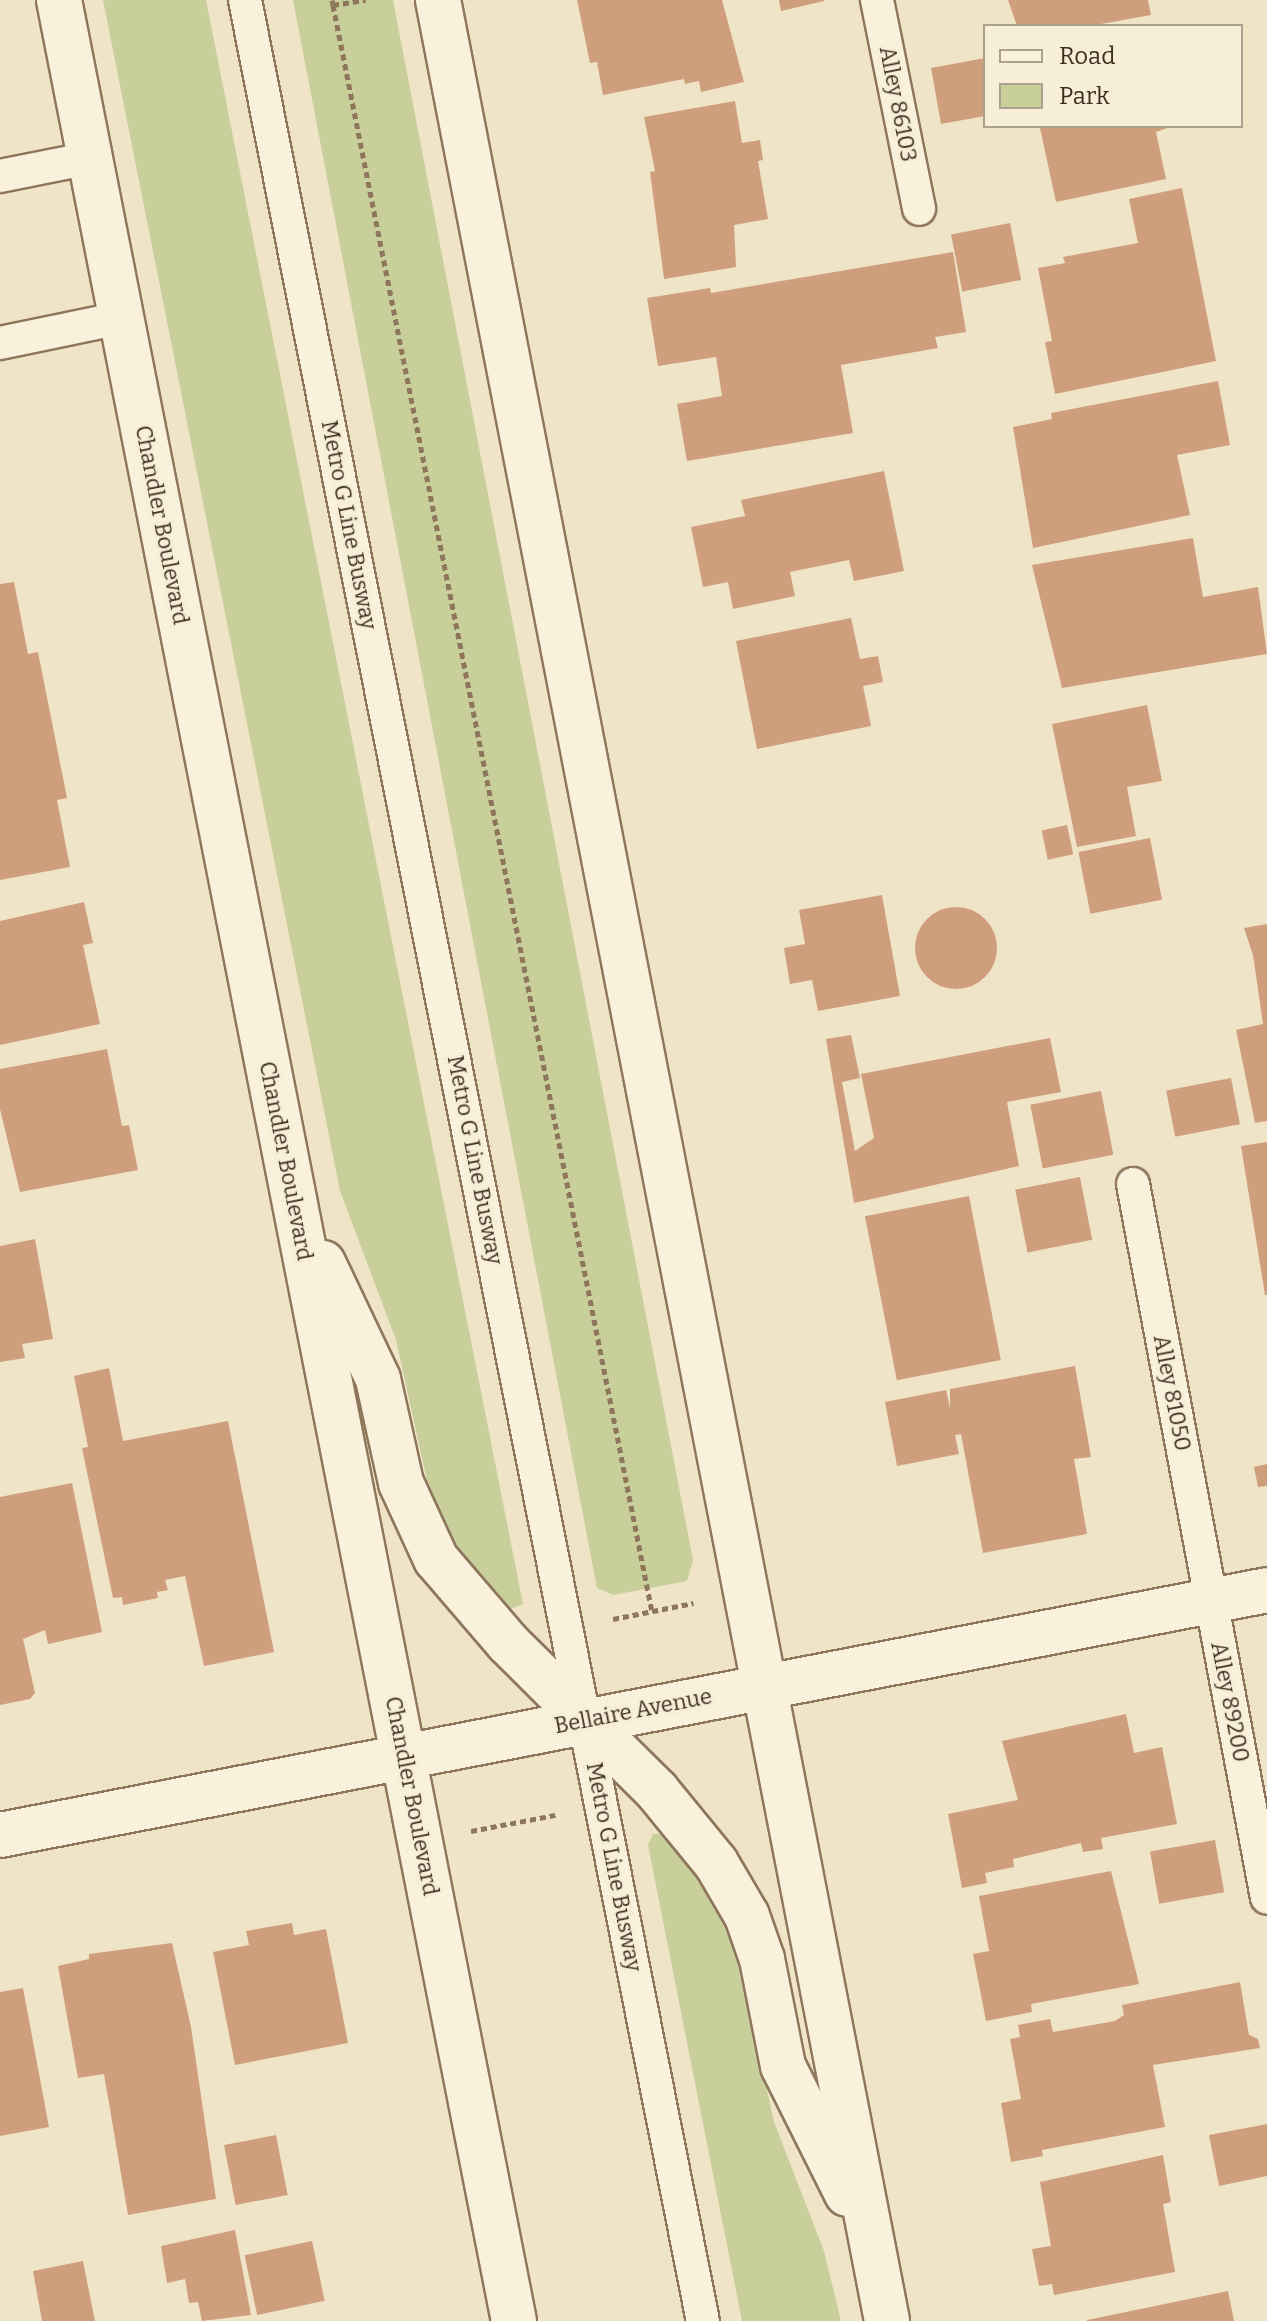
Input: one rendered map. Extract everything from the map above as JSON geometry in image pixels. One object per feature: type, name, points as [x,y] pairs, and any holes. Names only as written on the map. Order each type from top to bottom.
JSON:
[{"type":"street","name":"Chandler Boulevard","points":[[59,0],[514,2321]]},
{"type":"street","points":[[438,0],[887,2321]]},
{"type":"street","points":[[294,1199],[378,1379],[401,1483],[436,1559],[672,1809],[716,1863],[747,1916],[762,1959],[783,2066],[873,2246]]},
{"type":"street","name":"Bellaire Avenue","points":[[0,1835],[762,1685],[1267,1590]]},
{"type":"lane","name":"Metro G Line Busway","points":[[245,0],[703,2321]]},
{"type":"lane","name":"Alley 86103","points":[[877,0],[919,209]]},
{"type":"lane","points":[[0,176],[90,158]]},
{"type":"lane","points":[[0,343],[121,318]]},
{"type":"lane","name":"Alley 81050","points":[[1133,1184],[1211,1602]]},
{"type":"lane","name":"Alley 89200","points":[[1211,1602],[1267,1898]]},
{"type":"path","points":[[366,0],[333,3],[652,1611]]},
{"type":"path","points":[[596,1623],[702,1602]]},
{"type":"path","points":[[464,1832],[566,1813]]},
{"type":"green space","points":[[103,0],[206,0],[523,1604],[508,1610],[460,1556],[429,1490],[396,1340],[340,1191]]},
{"type":"green space","points":[[293,0],[393,0],[693,1560],[687,1581],[613,1595],[597,1588]]},
{"type":"green space","points":[[667,1833],[713,1897],[735,1948],[774,2122],[824,2251],[841,2321],[742,2321],[648,1845],[653,1834]]},
{"type":"building","points":[[577,0],[722,0],[744,82],[701,92],[699,81],[685,84],[684,79],[603,95],[597,62],[590,63]]},
{"type":"building","points":[[779,0],[824,0],[824,1],[781,11]]},
{"type":"building","points":[[1008,0],[1148,0],[1151,15],[1101,24],[1016,24]]},
{"type":"building","points":[[983,58],[983,116],[941,124],[931,68]]},
{"type":"building","points":[[735,101],[742,143],[760,140],[763,160],[758,161],[768,219],[734,225],[736,267],[664,279],[650,172],[655,171],[644,117]]},
{"type":"building","points":[[1040,128],[1167,128],[1156,132],[1166,179],[1056,202]]},
{"type":"building","points":[[1182,188],[1216,361],[1055,394],[1045,342],[1052,341],[1038,268],[1065,263],[1063,257],[1138,243],[1129,199]]},
{"type":"building","points":[[1010,223],[1021,280],[962,291],[951,234]]},
{"type":"building","points":[[953,252],[966,332],[935,337],[938,348],[841,365],[853,433],[687,461],[677,404],[722,396],[716,357],[658,366],[647,298],[710,288],[711,293]]},
{"type":"building","points":[[1218,381],[1230,445],[1177,455],[1190,515],[1033,548],[1013,427],[1052,419],[1051,413]]},
{"type":"building","points":[[884,471],[904,571],[854,581],[849,560],[790,572],[795,596],[733,609],[728,582],[703,587],[691,527],[745,516],[741,500]]},
{"type":"building","points":[[1193,538],[1203,597],[1258,587],[1267,654],[1062,688],[1032,565]]},
{"type":"building","points":[[14,582],[28,654],[38,652],[67,798],[57,800],[70,867],[0,880],[0,584]]},
{"type":"building","points":[[851,618],[860,659],[878,656],[883,682],[863,686],[871,726],[757,749],[736,641]]},
{"type":"building","points":[[1147,705],[1162,781],[1127,787],[1136,836],[1077,847],[1052,724]]},
{"type":"building","points":[[1067,825],[1073,854],[1048,860],[1042,830]]},
{"type":"building","points":[[1150,838],[1162,900],[1090,914],[1078,852]]},
{"type":"building","points":[[882,895],[900,996],[818,1011],[812,980],[790,984],[784,948],[805,944],[799,910]]},
{"type":"building","points":[[84,902],[93,943],[83,945],[100,1024],[0,1045],[0,921]]},
{"type":"building","points":[[956,907],[972,910],[985,919],[994,932],[997,948],[994,964],[985,977],[972,986],[956,989],[940,986],[927,977],[918,964],[915,948],[918,932],[927,919],[940,910]]},
{"type":"building","points":[[1267,924],[1267,1121],[1255,1123],[1236,1030],[1263,1024],[1253,955],[1244,928]]},
{"type":"building","points":[[851,1035],[860,1078],[842,1082],[855,1151],[874,1138],[861,1074],[1050,1038],[1061,1092],[1007,1102],[1019,1166],[854,1203],[826,1039]]},
{"type":"building","points":[[107,1049],[122,1126],[129,1125],[138,1170],[20,1192],[0,1109],[0,1069]]},
{"type":"building","points":[[1231,1078],[1240,1124],[1175,1137],[1166,1091]]},
{"type":"building","points":[[1101,1091],[1113,1155],[1043,1169],[1030,1105]]},
{"type":"building","points":[[1267,1142],[1267,1295],[1265,1295],[1241,1146]]},
{"type":"building","points":[[1080,1177],[1092,1240],[1027,1252],[1015,1190]]},
{"type":"building","points":[[969,1196],[1001,1360],[897,1380],[865,1216]]},
{"type":"building","points":[[35,1239],[53,1339],[22,1344],[25,1358],[0,1362],[0,1246]]},
{"type":"building","points":[[1075,1366],[1091,1457],[1074,1459],[1087,1534],[983,1553],[961,1434],[955,1435],[959,1454],[897,1466],[885,1402],[946,1390],[950,1408],[950,1389]]},
{"type":"building","points":[[109,1368],[123,1441],[228,1421],[274,1652],[204,1666],[185,1576],[165,1580],[168,1590],[157,1592],[158,1598],[123,1605],[122,1597],[113,1598],[82,1448],[88,1447],[74,1376]]},
{"type":"building","points":[[1267,1464],[1267,1486],[1258,1487],[1254,1467]]},
{"type":"building","points":[[72,1483],[102,1632],[48,1644],[45,1630],[23,1639],[35,1693],[30,1699],[0,1705],[0,1497]]},
{"type":"building","points":[[1126,1714],[1134,1753],[1162,1747],[1177,1824],[1101,1838],[1103,1849],[1083,1852],[1081,1843],[1013,1859],[1014,1867],[985,1873],[987,1883],[962,1888],[948,1814],[1018,1800],[1002,1741]]},
{"type":"building","points":[[1215,1840],[1224,1892],[1159,1904],[1150,1851]]},
{"type":"building","points":[[1111,1871],[1139,1984],[1031,2004],[1032,2012],[986,2021],[973,1954],[989,1951],[979,1896]]},
{"type":"building","points":[[292,1923],[294,1935],[326,1929],[348,2043],[235,2065],[213,1952],[249,1945],[246,1931]]},
{"type":"building","points":[[172,1943],[191,2027],[216,2199],[128,2215],[104,2074],[78,2078],[58,1966],[89,1959],[89,1954]]},
{"type":"building","points":[[1240,1982],[1249,2035],[1258,2039],[1260,2048],[1153,2065],[1165,2127],[1042,2150],[1043,2156],[1011,2162],[1001,2103],[1021,2099],[1010,2039],[1020,2037],[1018,2025],[1050,2019],[1053,2032],[1115,2021],[1124,2015],[1122,2005]]},
{"type":"building","points":[[23,1988],[49,2127],[0,2136],[0,1992]]},
{"type":"building","points":[[1267,2124],[1267,2176],[1219,2186],[1209,2135]]},
{"type":"building","points":[[276,2135],[288,2195],[236,2205],[224,2145]]},
{"type":"building","points":[[1163,2155],[1171,2202],[1163,2204],[1175,2272],[1054,2295],[1052,2284],[1039,2286],[1032,2249],[1051,2246],[1040,2182]]},
{"type":"building","points":[[235,2230],[251,2315],[202,2321],[198,2302],[189,2303],[185,2279],[167,2283],[161,2246]]},
{"type":"building","points":[[312,2241],[325,2301],[257,2315],[245,2255]]},
{"type":"building","points":[[83,2261],[95,2321],[42,2321],[33,2271]]},
{"type":"building","points":[[1228,2291],[1234,2321],[1087,2321],[1087,2320]]}]
